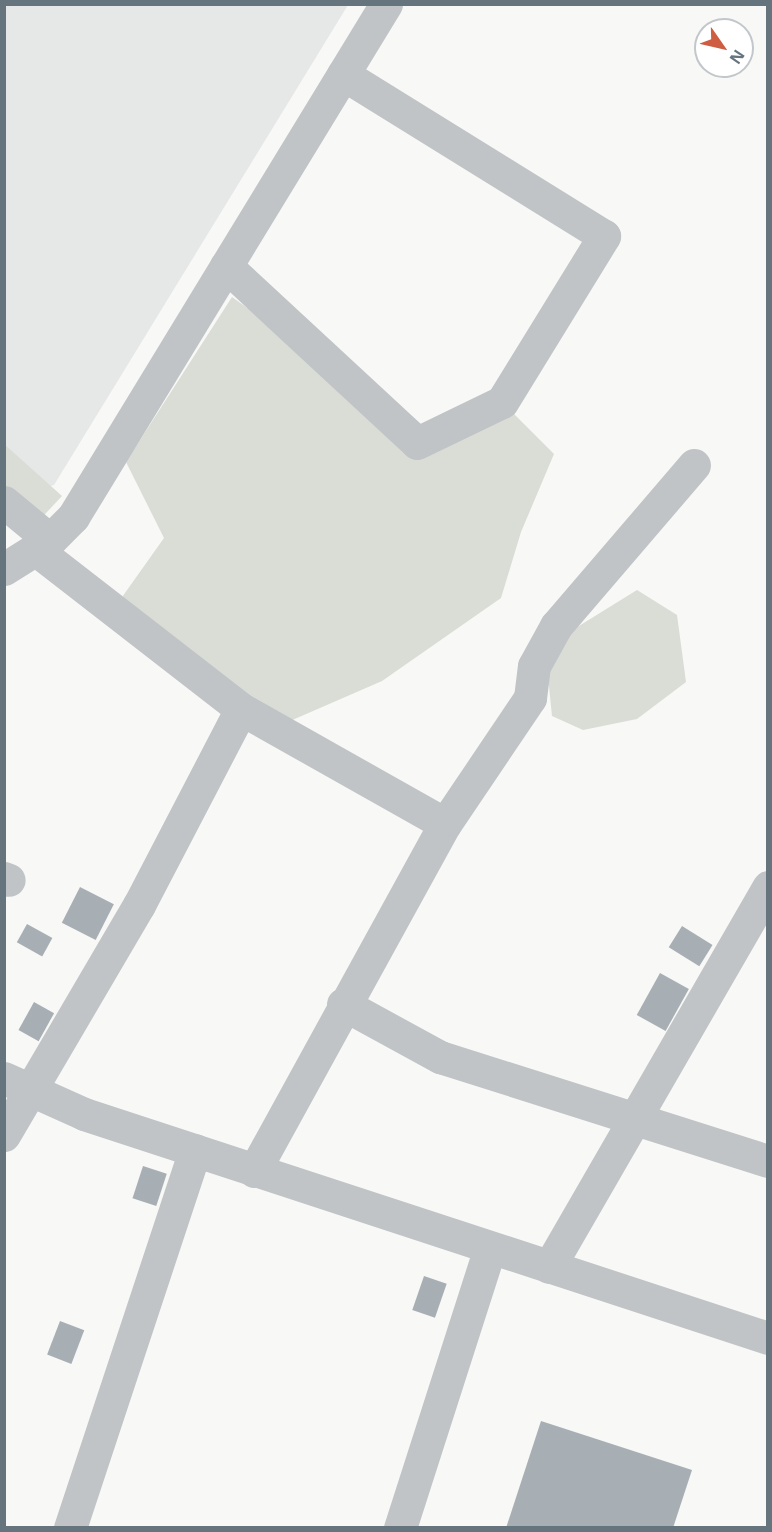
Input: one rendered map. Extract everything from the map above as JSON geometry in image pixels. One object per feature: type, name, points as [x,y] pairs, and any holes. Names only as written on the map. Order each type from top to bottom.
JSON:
[{"type":"street","points":[[4,569],[43,544],[73,517],[386,4]]},
{"type":"street","points":[[226,266],[417,442],[502,402],[604,236],[343,74]]},
{"type":"street","points":[[254,1171],[343,1004],[445,824],[530,698],[534,666],[556,627],[694,465]]},
{"type":"street","points":[[4,502],[43,544],[241,709],[445,824]]},
{"type":"street","points":[[4,1135],[16,1084],[139,905],[241,709]]},
{"type":"street","points":[[549,1267],[632,1119],[768,887]]},
{"type":"street","points":[[343,1004],[440,1057],[768,1161]]},
{"type":"street","points":[[16,1084],[84,1114],[768,1338]]},
{"type":"street","points":[[70,1527],[195,1150]]},
{"type":"street","points":[[400,1527],[490,1248]]},
{"type":"shaded area","points":[[4,5],[348,5],[54,485],[41,489],[5,454]]},
{"type":"shaded area","points":[[232,297],[362,391],[417,442],[502,402],[554,454],[521,532],[501,598],[382,681],[274,728],[120,600],[164,538],[126,462]]},
{"type":"shaded area","points":[[4,444],[62,496],[32,528],[5,501]]},
{"type":"shaded area","points":[[637,590],[677,615],[686,682],[637,719],[583,730],[552,716],[545,647]]},
{"type":"building","points":[[80,887],[114,904],[96,940],[62,923]]},
{"type":"building","points":[[27,924],[52,938],[42,956],[17,942]]},
{"type":"building","points":[[682,926],[713,945],[699,966],[669,947]]},
{"type":"building","points":[[660,973],[689,989],[666,1031],[637,1015]]},
{"type":"building","points":[[34,1002],[54,1013],[39,1041],[18,1030]]},
{"type":"building","points":[[143,1166],[167,1174],[156,1206],[132,1198]]},
{"type":"building","points":[[424,1276],[447,1284],[435,1318],[412,1310]]},
{"type":"building","points":[[60,1321],[84,1330],[71,1364],[47,1355]]},
{"type":"building","points":[[541,1421],[692,1470],[673,1528],[506,1528]]}]
